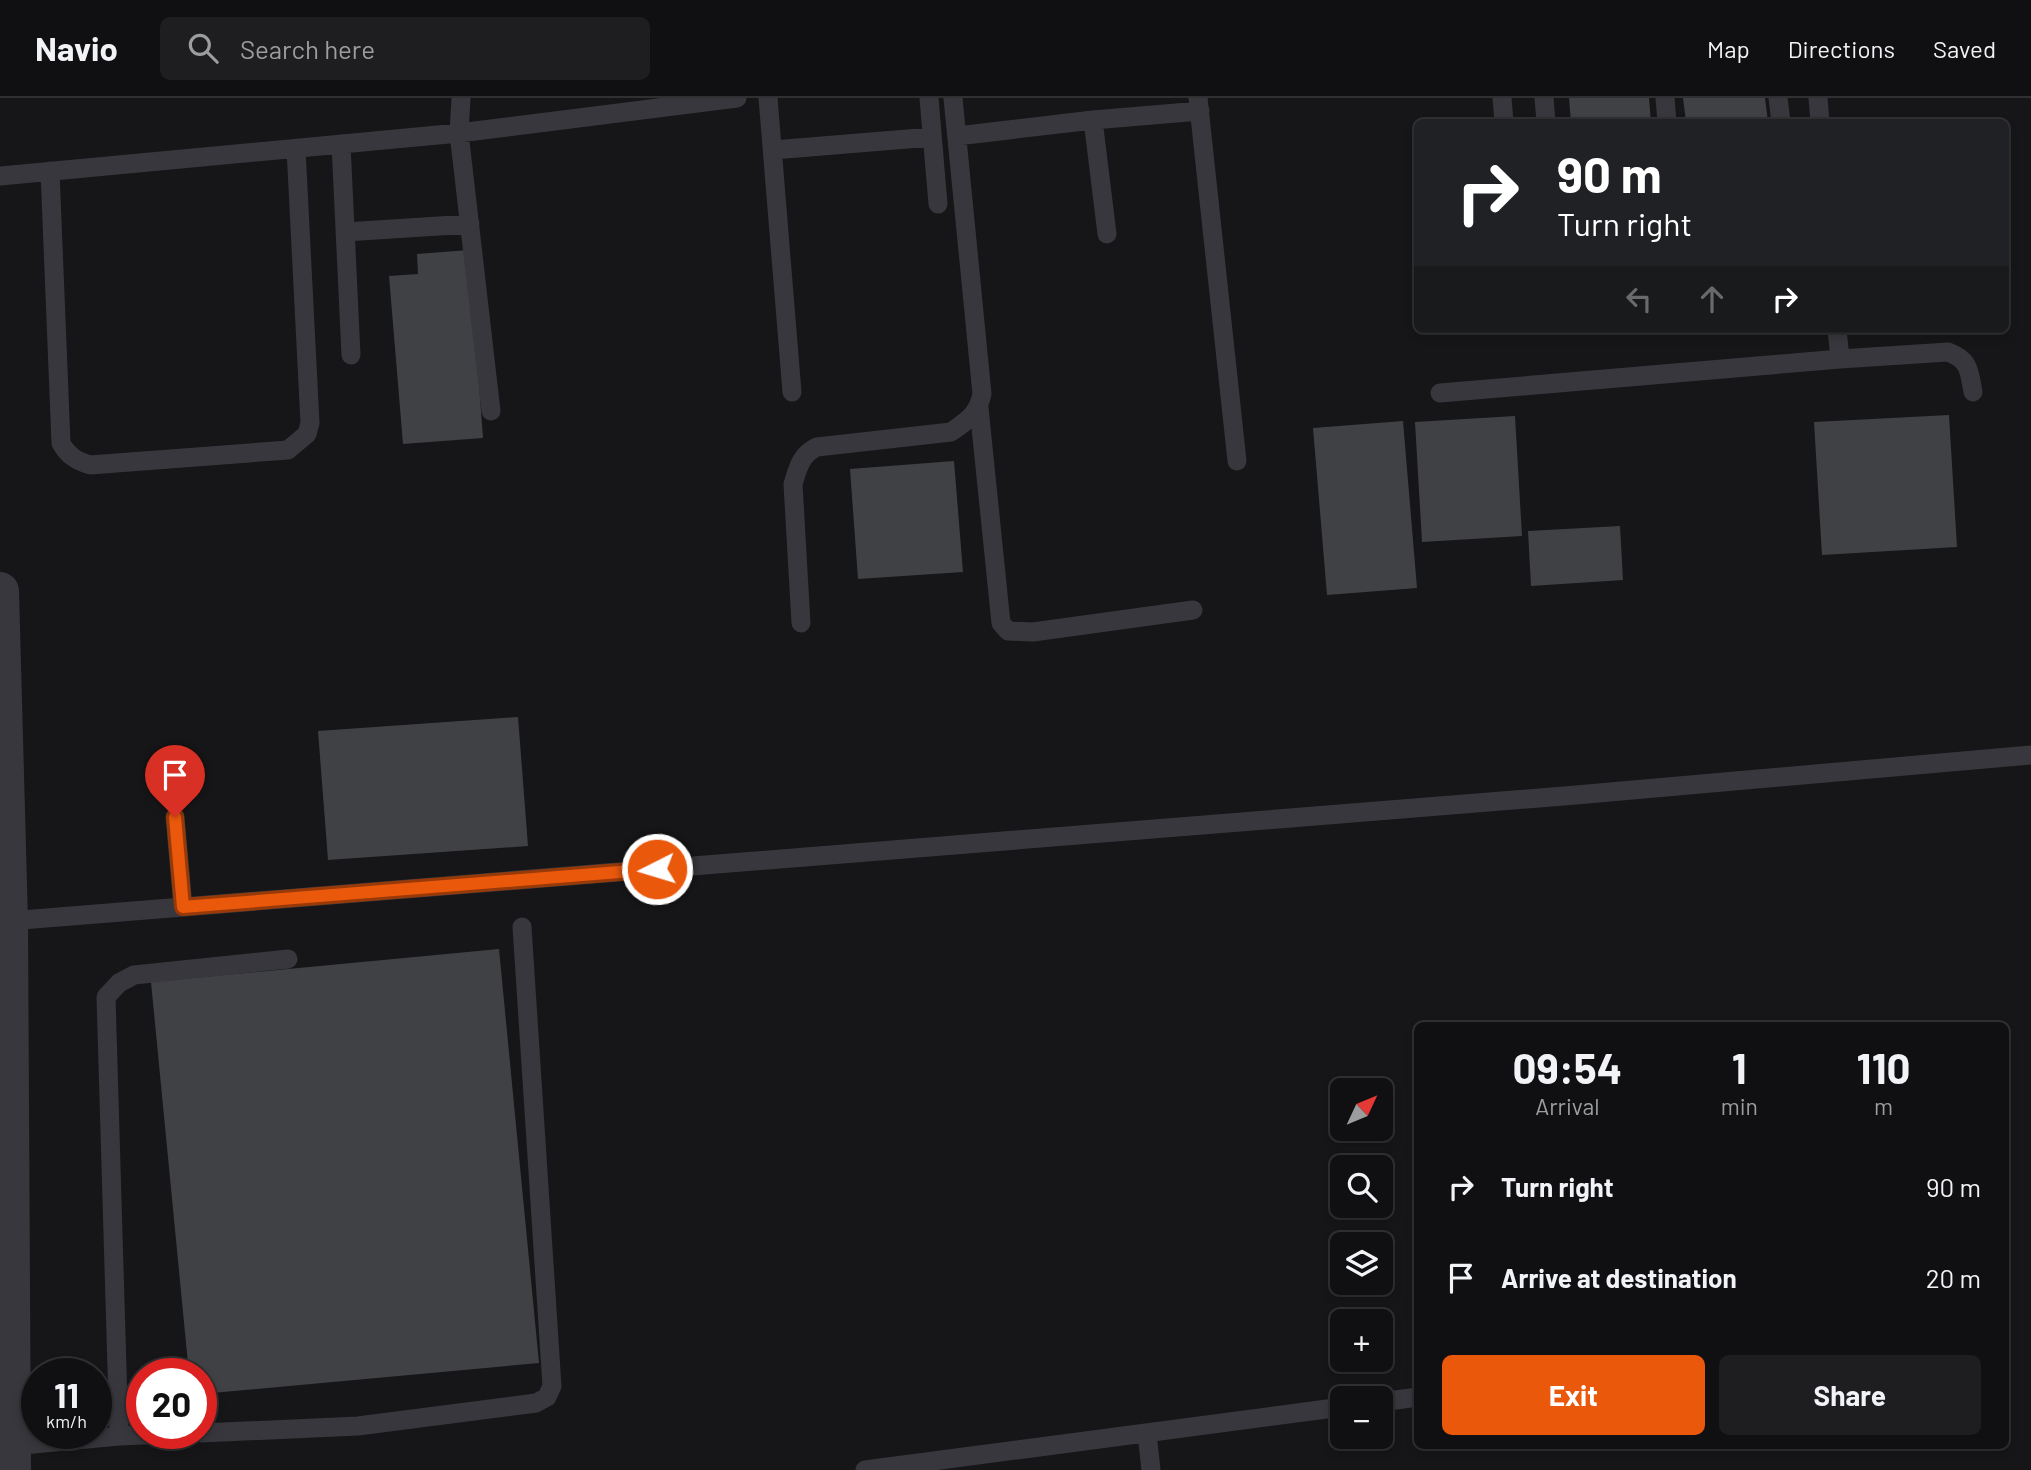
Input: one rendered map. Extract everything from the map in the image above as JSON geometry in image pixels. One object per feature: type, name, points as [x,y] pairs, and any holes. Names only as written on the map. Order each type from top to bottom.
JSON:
[{"type":"street","points":[[0,591],[2,764],[9,921],[5,1102],[12,1458]]},
{"type":"lane","points":[[461,98],[459,133],[492,411]]},
{"type":"lane","points":[[0,176],[459,133],[737,98]]},
{"type":"lane","points":[[768,98],[792,393]]},
{"type":"lane","points":[[929,98],[938,204]]},
{"type":"lane","points":[[953,98],[982,394],[979,408],[1001,623],[1008,631],[1033,632],[1193,610]]},
{"type":"lane","points":[[1502,98],[1504,119]]},
{"type":"lane","points":[[1544,98],[1546,119]]},
{"type":"lane","points":[[1665,98],[1667,119]]},
{"type":"lane","points":[[1778,98],[1781,119]]},
{"type":"lane","points":[[1818,98],[1820,119]]},
{"type":"lane","points":[[957,136],[1199,105],[1237,461]]},
{"type":"lane","points":[[1093,120],[1107,234]]},
{"type":"lane","points":[[773,150],[932,137]]},
{"type":"lane","points":[[341,144],[351,355]]},
{"type":"lane","points":[[50,171],[61,443],[65,452],[76,461],[90,465],[288,450],[307,434],[310,422],[296,149]]},
{"type":"lane","points":[[345,232],[470,224]]},
{"type":"lane","points":[[1837,333],[1840,359]]},
{"type":"lane","points":[[1440,393],[1948,352],[1960,356],[1969,368],[1973,391]]},
{"type":"lane","points":[[801,623],[793,484],[800,462],[807,451],[817,447],[951,432],[968,421],[979,408]]},
{"type":"lane","points":[[9,921],[1562,796],[2031,755]]},
{"type":"lane","points":[[175,817],[183,907]]},
{"type":"lane","points":[[217,1432],[358,1426],[536,1403],[547,1397],[552,1386],[522,927]]},
{"type":"lane","points":[[119,1436],[106,997],[119,983],[134,975],[288,959]]},
{"type":"lane","points":[[1393,1400],[1414,1398]]},
{"type":"lane","points":[[865,1470],[1330,1409]]},
{"type":"lane","points":[[1147,1433],[1151,1470]]},
{"type":"lane","points":[[12,1458],[126,1436]]},
{"type":"building","points":[[1569,98],[1649,98],[1651,119],[1571,119]]},
{"type":"building","points":[[1683,98],[1765,98],[1768,119],[1686,119]]},
{"type":"building","points":[[469,250],[483,438],[403,444],[389,276],[418,274],[417,254]]},
{"type":"building","points":[[1949,415],[1957,547],[1822,555],[1814,422]]},
{"type":"building","points":[[1515,416],[1522,536],[1422,542],[1415,422]]},
{"type":"building","points":[[1403,421],[1417,588],[1327,595],[1313,428]]},
{"type":"building","points":[[954,461],[963,572],[858,579],[850,469]]},
{"type":"building","points":[[1620,526],[1623,580],[1531,586],[1528,531]]},
{"type":"building","points":[[518,717],[528,846],[328,860],[318,731]]},
{"type":"building","points":[[499,949],[539,1363],[217,1393],[217,1358],[187,1358],[151,982]]},
{"type":"route","points":[[175,817],[183,907],[657,869]]}]
